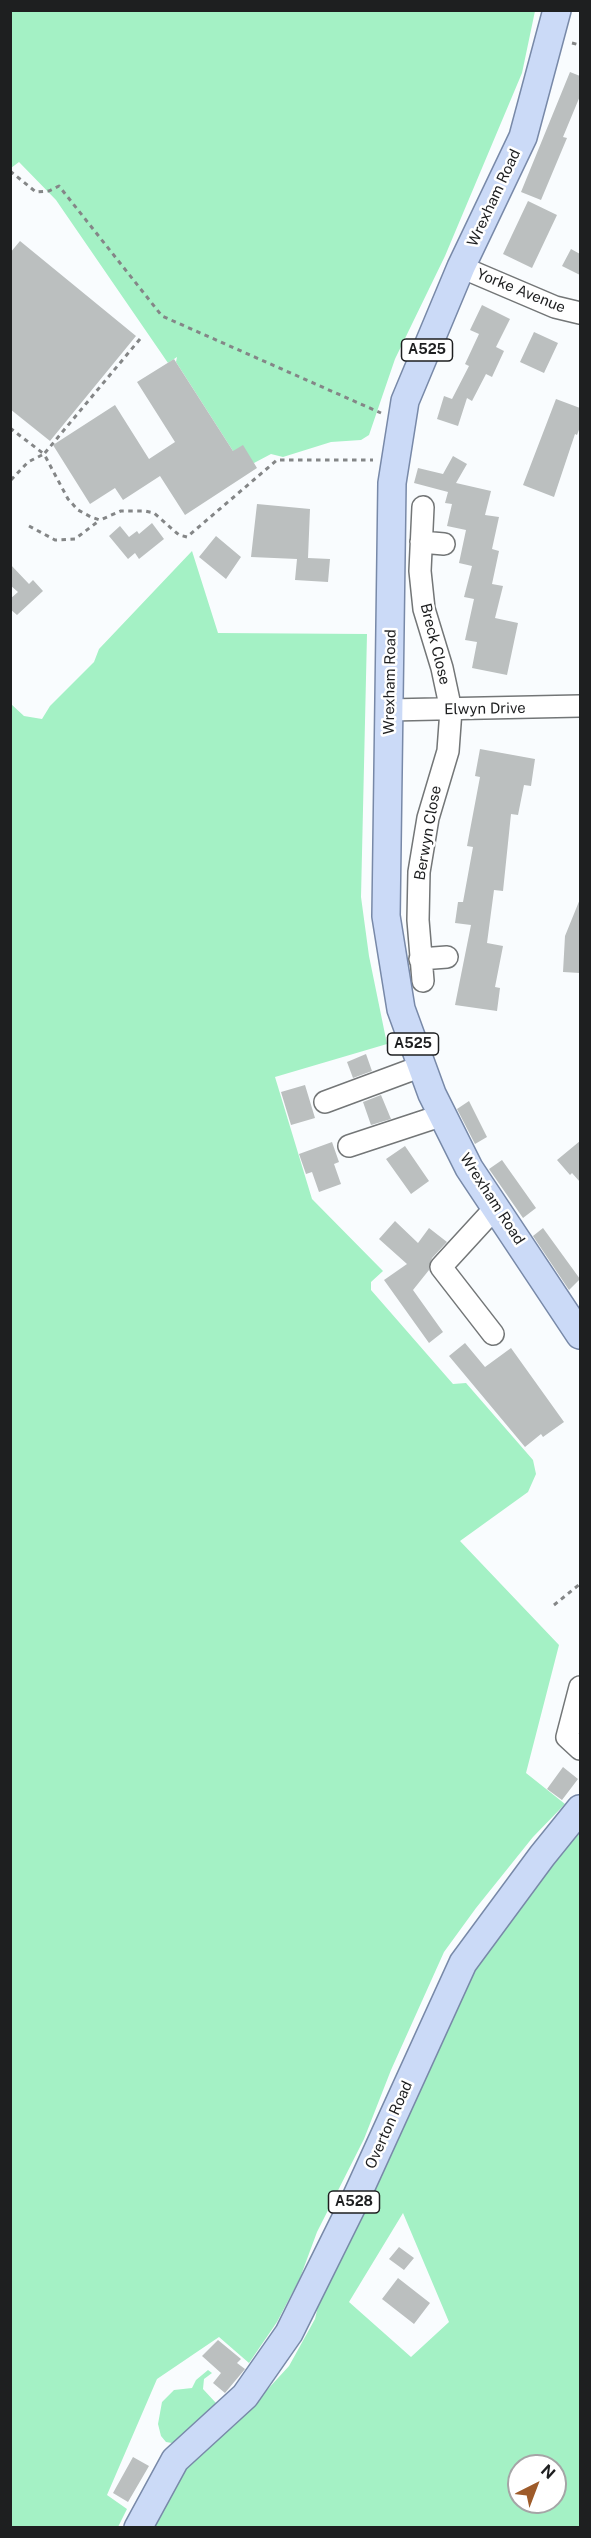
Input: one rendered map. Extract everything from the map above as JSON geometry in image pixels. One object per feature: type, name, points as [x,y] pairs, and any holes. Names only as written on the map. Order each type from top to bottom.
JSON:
[{"type":"main road","name":"Wrexham Road","points":[[557,10],[523,137],[461,267],[405,401],[392,483],[386,916],[401,1009],[443,1115],[470,1168],[580,1335]]},
{"type":"main road","name":"Overton Road","points":[[138,2528],[175,2460],[245,2396],[289,2333],[355,2200],[463,1963],[542,1856],[580,1809]]},
{"type":"street","name":"Yorke Avenue","points":[[461,267],[555,307],[580,314]]},
{"type":"street","name":"Breck Close","points":[[423,507],[420,571],[424,609],[442,668],[451,710]]},
{"type":"street","points":[[421,542],[444,544]]},
{"type":"street","name":"Elwyn Drive","points":[[389,710],[580,706]]},
{"type":"street","name":"Berwyn Close","points":[[423,981],[420,959],[419,872],[428,818],[448,752],[451,710]]},
{"type":"street","points":[[420,959],[447,957]]},
{"type":"street","points":[[325,1102],[422,1066]]},
{"type":"street","points":[[349,1146],[443,1115]]},
{"type":"street","points":[[493,1334],[441,1267],[496,1207]]},
{"type":"street","points":[[567,1741],[580,1687]]},
{"type":"path","points":[[10,171],[36,192],[49,191],[59,186],[162,316],[402,423]]},
{"type":"path","points":[[10,481],[28,462],[44,454],[140,339]]},
{"type":"path","points":[[10,428],[44,454],[68,499],[78,510],[100,520]]},
{"type":"path","points":[[29,526],[56,540],[75,539],[100,520],[121,511],[145,511],[154,513],[179,535],[187,537],[277,460],[396,460]]},
{"type":"path","points":[[554,1605],[580,1584]]},
{"type":"green space","points":[[11,11],[535,11],[522,73],[445,256],[395,359],[369,435],[361,440],[331,442],[283,457],[271,454],[254,463],[233,451],[176,362],[177,357],[168,363],[56,200],[19,162],[11,168]]},
{"type":"green space","points":[[192,551],[218,633],[367,634],[361,897],[369,956],[387,1044],[275,1077],[312,1199],[383,1271],[371,1282],[371,1290],[453,1384],[466,1383],[533,1460],[536,1474],[528,1492],[460,1541],[559,1645],[526,1773],[565,1804],[533,1837],[444,1952],[391,2070],[364,2139],[317,2232],[300,2278],[277,2322],[249,2363],[219,2337],[157,2379],[107,2495],[127,2509],[118,2527],[11,2527],[11,704],[24,716],[42,719],[50,706],[94,662],[99,649]]},
{"type":"green space","points":[[580,1819],[580,2527],[147,2528],[168,2485],[201,2452],[234,2426],[289,2366],[315,2319],[324,2281],[458,1991]],"holes":[[[403,2213],[449,2322],[411,2357],[349,2302]]]},
{"type":"green space","points":[[208,2370],[212,2373],[204,2379],[203,2389],[216,2403],[181,2437],[172,2443],[166,2442],[161,2436],[158,2424],[162,2402],[174,2390],[192,2388],[196,2380]]},
{"type":"building","points":[[570,72],[580,76],[580,96],[563,137],[567,138],[541,200],[521,192]]},
{"type":"building","points":[[528,201],[557,215],[532,268],[503,254]]},
{"type":"building","points":[[20,241],[136,336],[50,441],[10,409],[10,253]]},
{"type":"building","points":[[571,249],[580,254],[580,275],[562,266]]},
{"type":"building","points":[[482,305],[510,319],[496,347],[504,351],[492,377],[486,374],[472,401],[467,398],[458,426],[437,419],[444,396],[452,399],[469,366],[465,364],[479,334],[470,330]]},
{"type":"building","points":[[534,332],[558,343],[544,373],[520,362]]},
{"type":"building","points":[[174,359],[233,451],[243,445],[257,468],[185,515],[160,476],[123,500],[115,488],[90,504],[53,445],[115,405],[149,459],[175,442],[137,382]]},
{"type":"building","points":[[556,399],[580,408],[580,427],[577,435],[575,434],[554,497],[523,485]]},
{"type":"building","points":[[453,456],[467,464],[456,483],[491,491],[485,515],[499,517],[492,549],[499,551],[492,584],[503,586],[495,618],[518,623],[507,675],[472,668],[477,642],[465,640],[474,599],[464,597],[472,566],[459,563],[466,530],[447,526],[452,504],[445,503],[448,492],[414,483],[418,468],[443,474]]},
{"type":"building","points":[[257,504],[310,509],[308,558],[330,559],[328,582],[295,580],[297,559],[251,557]]},
{"type":"building","points":[[152,523],[164,539],[139,559],[135,553],[128,559],[109,536],[120,526],[129,537],[137,531],[139,534]]},
{"type":"building","points":[[216,536],[241,557],[226,579],[199,557]]},
{"type":"building","points":[[10,564],[29,584],[33,580],[43,591],[17,615],[10,609],[10,599],[18,592],[10,585]]},
{"type":"building","points":[[480,749],[535,759],[531,786],[524,785],[518,815],[511,814],[503,891],[494,890],[487,943],[503,946],[495,987],[500,988],[497,1011],[455,1005],[471,925],[455,923],[458,902],[463,902],[473,847],[467,846],[480,777],[475,776]]},
{"type":"building","points":[[580,899],[580,973],[563,972],[565,936]]},
{"type":"building","points":[[366,1054],[372,1071],[353,1078],[347,1062]]},
{"type":"building","points":[[305,1085],[315,1118],[291,1125],[281,1092]]},
{"type":"building","points":[[381,1095],[391,1119],[371,1125],[363,1102]]},
{"type":"building","points":[[469,1101],[487,1137],[475,1144],[457,1109]]},
{"type":"building","points":[[580,1141],[580,1182],[572,1173],[570,1175],[557,1160]]},
{"type":"building","points":[[332,1142],[339,1162],[334,1164],[341,1184],[319,1192],[312,1172],[306,1174],[299,1154]]},
{"type":"building","points":[[405,1146],[429,1181],[411,1194],[386,1159]]},
{"type":"building","points":[[502,1160],[536,1208],[523,1218],[489,1169]]},
{"type":"building","points":[[395,1221],[418,1243],[429,1228],[447,1242],[432,1258],[429,1270],[413,1290],[443,1332],[429,1343],[384,1280],[407,1264],[379,1239]]},
{"type":"building","points":[[543,1228],[580,1279],[569,1290],[533,1236]]},
{"type":"building","points":[[465,1343],[485,1367],[511,1348],[564,1422],[543,1437],[541,1434],[525,1447],[449,1356]]},
{"type":"building","points":[[563,1767],[578,1779],[562,1800],[547,1789]]},
{"type":"building","points":[[399,2247],[414,2258],[404,2270],[389,2259]]},
{"type":"building","points":[[398,2278],[430,2303],[414,2324],[382,2299]]},
{"type":"building","points":[[218,2340],[241,2359],[237,2363],[245,2369],[225,2393],[213,2383],[221,2373],[202,2356]]},
{"type":"building","points":[[133,2457],[149,2466],[128,2502],[113,2493]]}]
